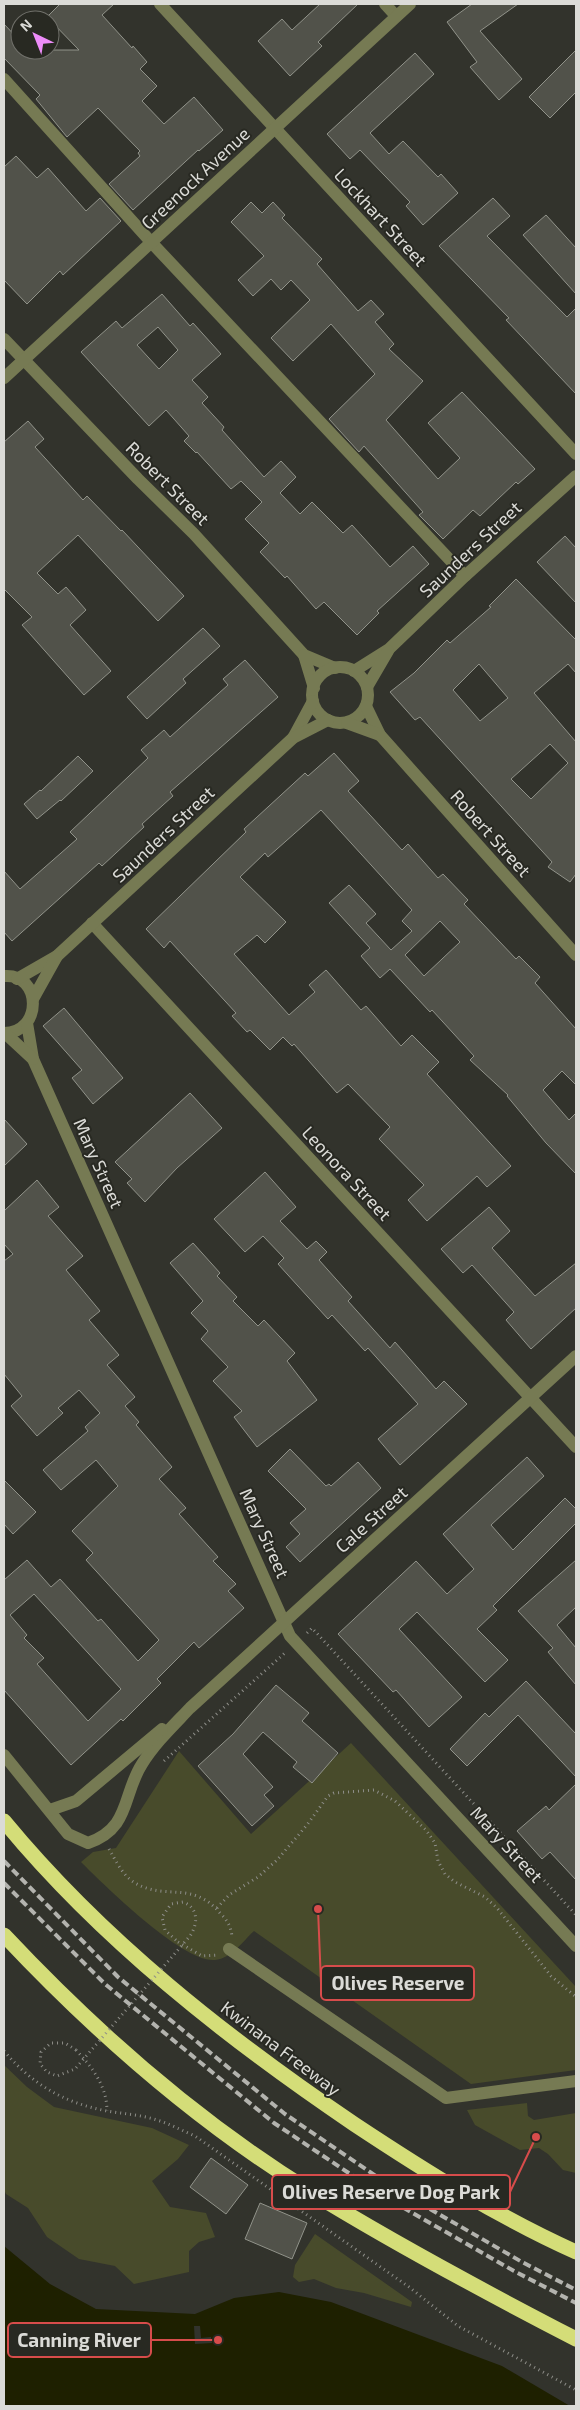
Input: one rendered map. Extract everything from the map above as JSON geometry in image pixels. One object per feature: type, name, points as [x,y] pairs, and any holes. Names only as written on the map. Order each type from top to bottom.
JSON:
[{"type":"highway","name":"Kwinana Freeway","points":[[4,1821],[82,1905],[131,1952],[235,2040],[406,2159],[495,2211],[576,2252]]},
{"type":"highway","points":[[4,1935],[110,2040],[159,2081],[239,2142],[310,2191],[484,2290],[576,2339]]},
{"type":"highway","points":[[484,2290],[576,2347]]},
{"type":"street","name":"Lockhart Street","points":[[160,4],[576,454]]},
{"type":"street","points":[[385,4],[396,16]]},
{"type":"street","name":"Greenock Avenue","points":[[4,378],[410,4]]},
{"type":"street","points":[[4,79],[151,242],[466,576]]},
{"type":"street","name":"Robert Street","points":[[4,339],[194,534],[304,655],[335,668]]},
{"type":"street","name":"Saunders Street","points":[[354,671],[389,649],[576,476]]},
{"type":"street","name":"Saunders Street","points":[[366,706],[367,686],[389,649]]},
{"type":"street","name":"Robert Street","points":[[304,655],[314,688]]},
{"type":"street","points":[[314,688],[319,678],[335,668],[354,671],[367,686]]},
{"type":"street","name":"Saunders Street","points":[[293,738],[314,701],[314,688]]},
{"type":"street","points":[[314,701],[320,715],[337,723],[347,723],[361,714],[366,706]]},
{"type":"street","name":"Robert Street","points":[[366,706],[380,735],[576,955]]},
{"type":"street","name":"Saunders Street","points":[[33,999],[56,956],[293,738],[328,720]]},
{"type":"street","name":"Robert Street","points":[[347,723],[380,735]]},
{"type":"street","name":"Leonora Street","points":[[92,923],[576,1447]]},
{"type":"street","name":"Saunders Street","points":[[8,976],[56,956]]},
{"type":"street","points":[[8,976],[27,986],[33,999]]},
{"type":"street","name":"Mary Street","points":[[5,1034],[16,1032],[27,1023],[32,1014],[33,999]]},
{"type":"street","name":"Mary Street","points":[[27,1023],[33,1059],[290,1636],[576,1946]]},
{"type":"street","name":"Mary Street","points":[[5,1034],[33,1059]]},
{"type":"street","name":"Cale Street","points":[[103,1838],[116,1823],[127,1802],[140,1766],[157,1743],[190,1708],[284,1620],[576,1356]]},
{"type":"street","name":"Cale Street","points":[[50,1810],[76,1801],[141,1745],[190,1708]]},
{"type":"street","points":[[4,1755],[68,1834],[88,1843],[103,1838]]},
{"type":"street","points":[[230,1949],[446,2098],[576,2081]]},
{"type":"path","points":[[163,1762],[312,1628],[576,1915]]},
{"type":"path","points":[[216,1908],[229,1895],[258,1877],[277,1860],[307,1825],[328,1796],[334,1793],[374,1790],[395,1800],[426,1830],[435,1842],[438,1861],[445,1874],[455,1882],[484,1897],[497,1908],[551,1976],[576,1997]]},
{"type":"path","points":[[103,1838],[124,1873],[136,1883],[153,1890],[196,1894],[216,1908],[231,1929],[230,1949],[217,1956],[197,1955],[178,1942],[166,1930],[162,1917],[171,1904],[183,1902],[189,1904],[195,1913],[196,1923],[192,1933],[87,2054],[75,2069],[61,2076],[47,2072],[40,2064],[41,2052],[51,2043],[65,2042],[76,2050],[98,2077],[107,2100],[107,2111]]},
{"type":"path","points":[[109,1850],[115,1846]]},
{"type":"path","points":[[4,2051],[19,2069],[42,2087],[63,2099],[107,2111],[161,2121],[195,2136],[409,2287],[458,2326],[576,2390]]},
{"type":"shaded area","points":[[351,1743],[576,1987],[576,2070],[471,2084],[254,1931],[227,1956],[215,1960],[201,1958],[184,1949],[145,1921],[81,1862],[93,1852],[116,1848],[179,1751],[251,1834]]},
{"type":"shaded area","points":[[4,2065],[27,2087],[54,2107],[152,2128],[189,2145],[178,2159],[152,2181],[170,2207],[206,2213],[215,2237],[199,2242],[189,2251],[189,2272],[134,2284],[115,2266],[79,2259],[47,2237],[28,2208],[6,2194],[4,2190]]},
{"type":"shaded area","points":[[527,2103],[528,2116],[534,2120],[576,2113],[576,2173],[563,2170],[548,2154],[539,2148],[520,2150],[475,2125],[467,2110]]},
{"type":"shaded area","points":[[315,2234],[412,2302],[411,2307],[364,2293],[336,2288],[314,2279],[299,2282],[293,2277],[295,2265]]},
{"type":"shaded area","points":[[4,2246],[50,2284],[96,2309],[195,2314],[234,2298],[279,2292],[331,2302],[502,2366],[570,2406],[4,2406]]},
{"type":"pier","points":[[194,2326],[200,2326],[201,2338],[211,2337],[212,2343],[195,2344]]},
{"type":"building","points":[[60,4],[114,4],[102,15],[147,62],[140,69],[157,86],[142,101],[164,124],[194,97],[223,130],[198,150],[133,210],[109,184],[140,156],[138,153],[140,151],[98,108],[67,137],[36,99],[40,95],[4,58],[4,24],[10,30],[10,60],[60,60],[60,50],[79,50],[60,30],[60,10],[54,10]]},
{"type":"building","points":[[320,4],[358,4],[318,42],[322,46],[290,76],[258,41],[282,19],[292,30]]},
{"type":"building","points":[[472,4],[518,4],[480,31],[522,79],[499,100],[470,67],[477,62],[447,22]]},
{"type":"building","points":[[576,50],[576,92],[550,118],[529,97]]},
{"type":"building","points":[[415,53],[434,74],[370,133],[389,154],[403,141],[438,177],[441,174],[458,193],[423,225],[406,206],[410,202],[360,150],[350,159],[327,134]]},
{"type":"building","points":[[16,156],[37,178],[48,168],[86,211],[100,198],[121,221],[63,275],[60,271],[27,304],[4,280],[4,167]]},
{"type":"building","points":[[493,198],[510,216],[487,236],[567,317],[576,308],[576,394],[506,320],[509,318],[439,246]]},
{"type":"building","points":[[251,202],[262,213],[273,202],[285,215],[282,218],[322,259],[317,264],[358,311],[371,300],[384,314],[375,322],[394,344],[389,349],[423,381],[386,420],[438,479],[460,458],[428,423],[462,392],[535,469],[518,484],[516,482],[480,516],[473,510],[443,539],[419,515],[423,512],[364,446],[359,452],[329,419],[375,374],[331,324],[293,361],[271,338],[310,300],[291,280],[281,290],[271,279],[253,296],[238,280],[264,256],[231,222]]},
{"type":"building","points":[[546,215],[576,248],[576,294],[523,235]]},
{"type":"building","points":[[162,294],[190,326],[193,323],[221,354],[192,380],[208,397],[202,403],[224,427],[222,430],[264,477],[281,461],[296,477],[280,493],[300,514],[312,502],[343,533],[352,525],[390,567],[413,546],[429,564],[377,611],[379,613],[357,635],[324,602],[316,609],[287,576],[285,578],[260,552],[269,543],[245,519],[262,502],[241,481],[231,489],[197,452],[184,441],[189,436],[166,410],[149,426],[81,352],[116,321],[122,328]],"holes":[[[158,327],[178,350],[159,369],[137,345]]]},
{"type":"building","points":[[28,421],[44,439],[35,447],[83,500],[87,496],[184,596],[158,621],[78,535],[37,573],[58,594],[66,587],[86,610],[70,625],[111,671],[84,695],[22,625],[32,617],[4,589],[4,442]]},
{"type":"building","points":[[565,536],[576,548],[576,603],[537,562]]},
{"type":"building","points":[[516,579],[576,640],[576,673],[568,664],[534,693],[576,742],[576,874],[570,882],[548,867],[552,862],[420,717],[415,720],[390,692],[414,673],[447,640],[450,643],[491,607],[489,606]],"holes":[[[479,664],[508,698],[480,721],[453,690]],[[550,744],[568,763],[531,799],[511,779]]]},
{"type":"building","points":[[203,628],[220,646],[183,679],[186,683],[147,719],[127,697]]},
{"type":"building","points":[[245,660],[278,697],[170,792],[173,796],[142,824],[144,827],[102,866],[99,863],[12,941],[4,932],[4,871],[20,889],[77,839],[70,832],[148,758],[141,750],[164,730],[170,737],[228,685],[223,679]]},
{"type":"building","points":[[334,753],[359,781],[348,791],[402,850],[408,844],[438,878],[443,874],[468,900],[464,904],[516,959],[519,956],[540,977],[535,983],[576,1029],[576,1085],[562,1071],[543,1090],[569,1120],[576,1113],[576,1174],[546,1143],[508,1095],[470,1060],[474,1056],[432,1010],[430,1012],[390,969],[380,978],[361,956],[370,948],[329,903],[349,885],[376,914],[366,923],[391,950],[412,931],[402,921],[412,910],[321,810],[268,857],[265,853],[240,877],[286,922],[265,943],[257,935],[234,954],[289,1015],[315,992],[309,985],[326,970],[361,1010],[366,1006],[401,1046],[412,1035],[439,1062],[427,1074],[511,1166],[487,1187],[477,1176],[427,1221],[408,1200],[424,1185],[379,1139],[390,1127],[348,1084],[337,1093],[294,1044],[292,1046],[283,1037],[270,1050],[250,1030],[247,1032],[232,1016],[236,1013],[170,941],[164,948],[146,929],[246,832],[244,829],[305,773],[308,776]],"holes":[[[440,921],[460,942],[424,976],[405,955]]]},
{"type":"building","points":[[78,756],[93,771],[61,801],[37,819],[24,804],[41,791]]},
{"type":"building","points":[[64,1008],[123,1078],[93,1104],[72,1078],[82,1070],[43,1026]]},
{"type":"building","points":[[190,1093],[222,1128],[177,1168],[145,1202],[127,1183],[132,1179],[115,1162]]},
{"type":"building","points":[[4,1119],[27,1144],[4,1166]]},
{"type":"building","points":[[265,1172],[296,1207],[280,1221],[307,1249],[316,1241],[327,1252],[319,1260],[352,1297],[348,1301],[390,1348],[395,1342],[436,1389],[444,1381],[467,1404],[400,1465],[378,1439],[418,1404],[368,1348],[365,1351],[332,1315],[328,1319],[278,1264],[284,1258],[263,1236],[245,1252],[214,1219]]},
{"type":"building","points":[[37,1180],[59,1207],[48,1216],[83,1256],[66,1270],[100,1311],[89,1320],[119,1355],[107,1365],[135,1397],[125,1406],[139,1422],[136,1425],[172,1467],[159,1479],[186,1508],[179,1514],[218,1557],[213,1561],[236,1584],[228,1591],[244,1608],[199,1648],[194,1642],[157,1679],[161,1683],[123,1721],[121,1719],[71,1765],[4,1690],[4,1580],[27,1560],[51,1587],[60,1579],[98,1621],[101,1619],[138,1661],[159,1640],[86,1560],[93,1553],[72,1531],[118,1486],[96,1460],[61,1490],[43,1470],[88,1431],[85,1427],[100,1413],[79,1390],[58,1408],[63,1413],[37,1436],[11,1406],[22,1396],[4,1374],[4,1261],[13,1254],[4,1244],[4,1211]],"holes":[[[34,1594],[121,1689],[88,1721],[37,1664],[44,1658],[24,1638],[27,1635],[10,1615]]]},
{"type":"building","points":[[489,1207],[510,1231],[492,1248],[535,1296],[576,1263],[576,1308],[531,1349],[506,1320],[514,1312],[472,1265],[463,1273],[441,1249]]},
{"type":"building","points":[[193,1243],[220,1273],[217,1276],[237,1297],[233,1301],[258,1326],[264,1320],[295,1353],[287,1361],[317,1400],[257,1447],[234,1417],[242,1411],[213,1381],[228,1367],[201,1339],[208,1331],[191,1313],[203,1301],[170,1263]]},
{"type":"building","points":[[290,1449],[326,1486],[329,1484],[331,1486],[358,1462],[381,1488],[300,1562],[286,1547],[300,1534],[290,1523],[306,1509],[268,1471]]},
{"type":"building","points":[[527,1457],[544,1476],[491,1525],[513,1550],[565,1498],[576,1509],[576,1523],[493,1606],[497,1610],[477,1629],[508,1660],[485,1682],[417,1612],[399,1629],[462,1697],[429,1727],[396,1690],[393,1692],[338,1634],[416,1561],[447,1594],[474,1569],[443,1534]]},
{"type":"building","points":[[4,1480],[36,1512],[13,1534],[4,1524]]},
{"type":"building","points":[[576,1560],[576,1607],[557,1625],[576,1648],[576,1685],[548,1652],[553,1648],[518,1611]]},
{"type":"building","points":[[526,1681],[576,1734],[576,1777],[518,1715],[467,1766],[450,1749],[485,1713],[489,1717]]},
{"type":"building","points":[[276,1685],[309,1713],[302,1721],[338,1753],[312,1783],[293,1767],[297,1762],[263,1732],[243,1754],[273,1787],[264,1795],[274,1806],[252,1826],[198,1766],[233,1734]]},
{"type":"building","points":[[576,1784],[576,1880],[550,1852],[542,1859],[517,1831],[546,1806],[549,1810]]},
{"type":"building","points":[[211,2158],[248,2185],[226,2214],[190,2187]]},
{"type":"building","points":[[260,2203],[307,2223],[292,2259],[245,2239]]},
{"type":"railway","points":[[4,1861],[118,1977],[285,2114],[392,2187],[522,2262],[576,2290]]},
{"type":"railway","points":[[4,1883],[105,1984],[274,2123],[383,2196],[514,2271],[576,2303]]},
{"type":"place","name":"Olives Reserve","points":[[318,1909]]},
{"type":"place","name":"Olives Reserve Dog Park","points":[[536,2137]]},
{"type":"place","name":"Canning River","points":[[218,2340]]}]
